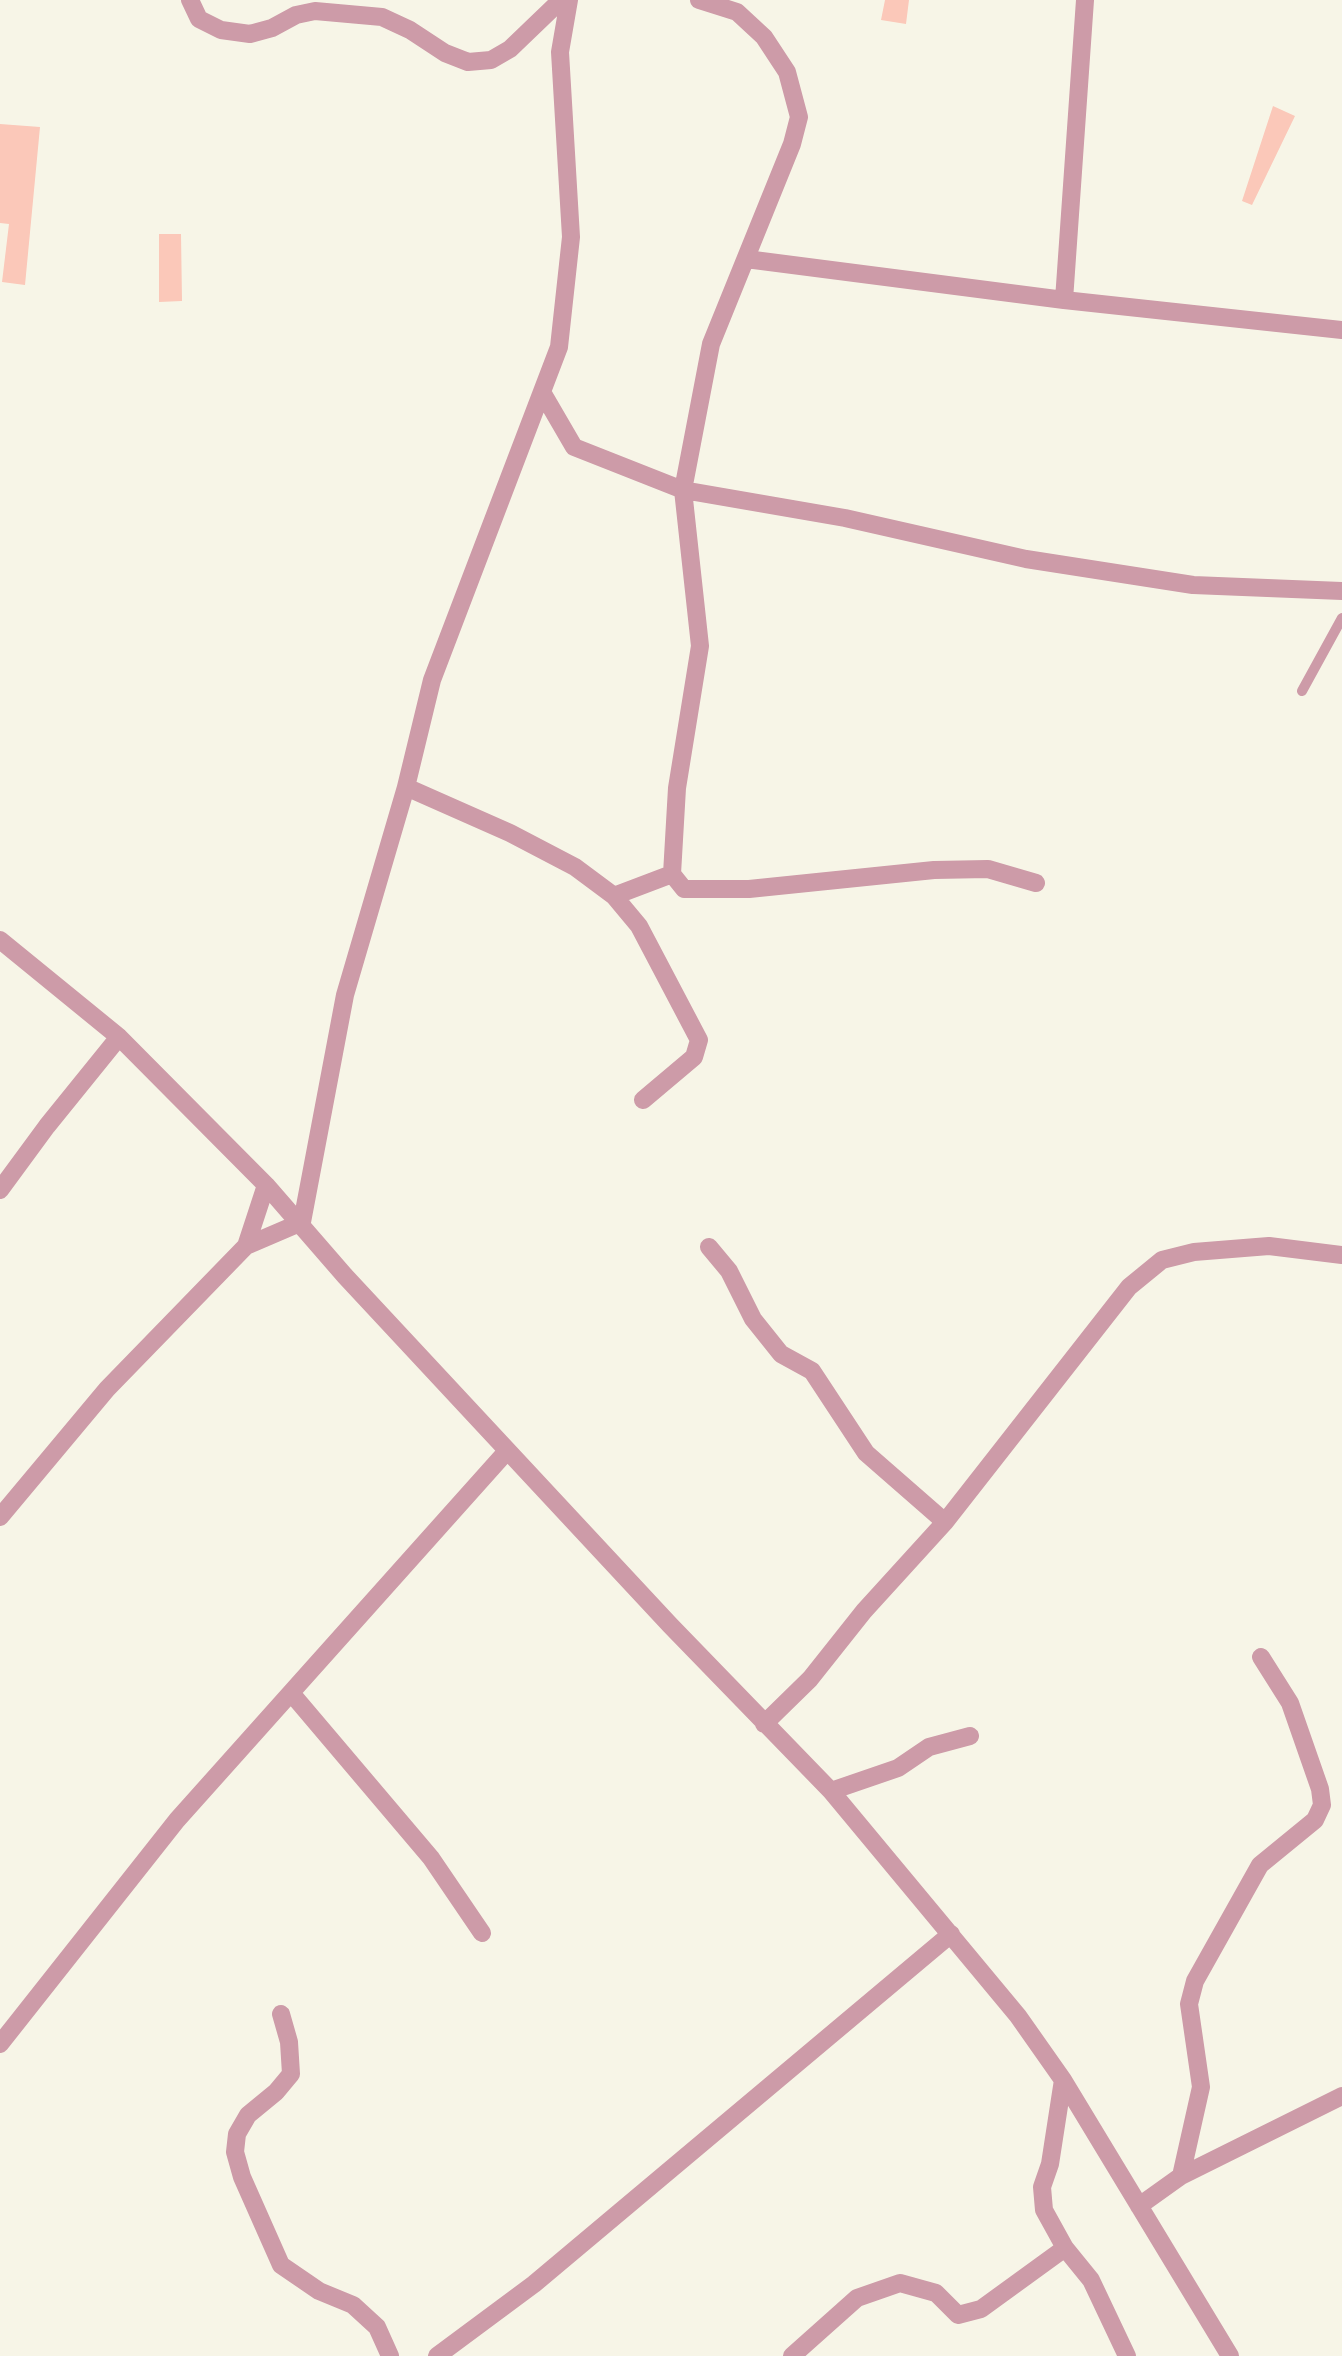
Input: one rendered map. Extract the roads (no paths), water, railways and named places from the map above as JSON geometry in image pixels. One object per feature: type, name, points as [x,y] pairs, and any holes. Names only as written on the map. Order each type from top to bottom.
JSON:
[{"type":"street","points":[[190,0],[199,19],[221,30],[250,34],[272,29],[296,15],[315,11],[382,17],[410,30],[444,53],[468,62],[491,60],[510,49],[562,0]]},
{"type":"street","points":[[302,1223],[345,995],[406,787],[432,680],[559,347],[571,237],[560,52],[569,0]]},
{"type":"street","points":[[699,0],[737,12],[764,37],[787,72],[799,117],[792,144],[711,344],[683,490],[700,646],[677,788],[672,874],[684,889],[749,889],[933,870],[988,869],[1036,883]]},
{"type":"street","points":[[1064,300],[1085,0]]},
{"type":"street","points":[[746,259],[1064,300],[1342,330]]},
{"type":"street","points":[[542,392],[573,447],[683,490],[845,517],[1026,559],[1181,583],[1342,591]]},
{"type":"street","points":[[406,787],[521,838],[575,867],[614,895],[639,926],[699,1040],[694,1057],[643,1100]]},
{"type":"street","points":[[614,895],[672,874]]},
{"type":"street","points":[[0,940],[119,1037],[266,1185],[302,1223],[345,1276],[507,1451],[764,1724],[831,1791],[1018,2016],[1063,2080],[1230,2356]]},
{"type":"street","points":[[0,1191],[47,1126],[119,1037]]},
{"type":"street","points":[[246,1246],[266,1185]]},
{"type":"street","points":[[0,1517],[107,1389],[246,1246],[302,1223]]},
{"type":"street","points":[[764,1724],[810,1679],[864,1611],[945,1522],[1129,1287],[1162,1260],[1194,1252],[1269,1246],[1342,1255]]},
{"type":"street","points":[[709,1247],[729,1271],[753,1319],[781,1354],[812,1371],[866,1453],[945,1522]]},
{"type":"street","points":[[0,2045],[177,1820],[507,1451]]},
{"type":"street","points":[[1181,2176],[1201,2087],[1189,2004],[1195,1981],[1260,1865],[1315,1820],[1322,1805],[1321,1789],[1290,1703],[1261,1657]]},
{"type":"street","points":[[292,1694],[431,1857],[482,1933]]},
{"type":"street","points":[[831,1791],[898,1768],[929,1747],[970,1736]]},
{"type":"street","points":[[437,2356],[534,2284],[951,1934]]},
{"type":"street","points":[[281,2014],[289,2042],[291,2074],[276,2092],[248,2115],[237,2134],[235,2152],[242,2177],[281,2265],[319,2291],[353,2305],[377,2327],[390,2356]]},
{"type":"street","points":[[1063,2080],[1050,2164],[1042,2188],[1044,2210],[1065,2248],[1091,2280],[1127,2356]]},
{"type":"street","points":[[1139,2206],[1181,2176],[1342,2096]]},
{"type":"street","points":[[792,2356],[857,2298],[900,2283],[936,2293],[958,2315],[981,2309],[1065,2248]]},
{"type":"lane","points":[[1302,691],[1342,618]]}]
